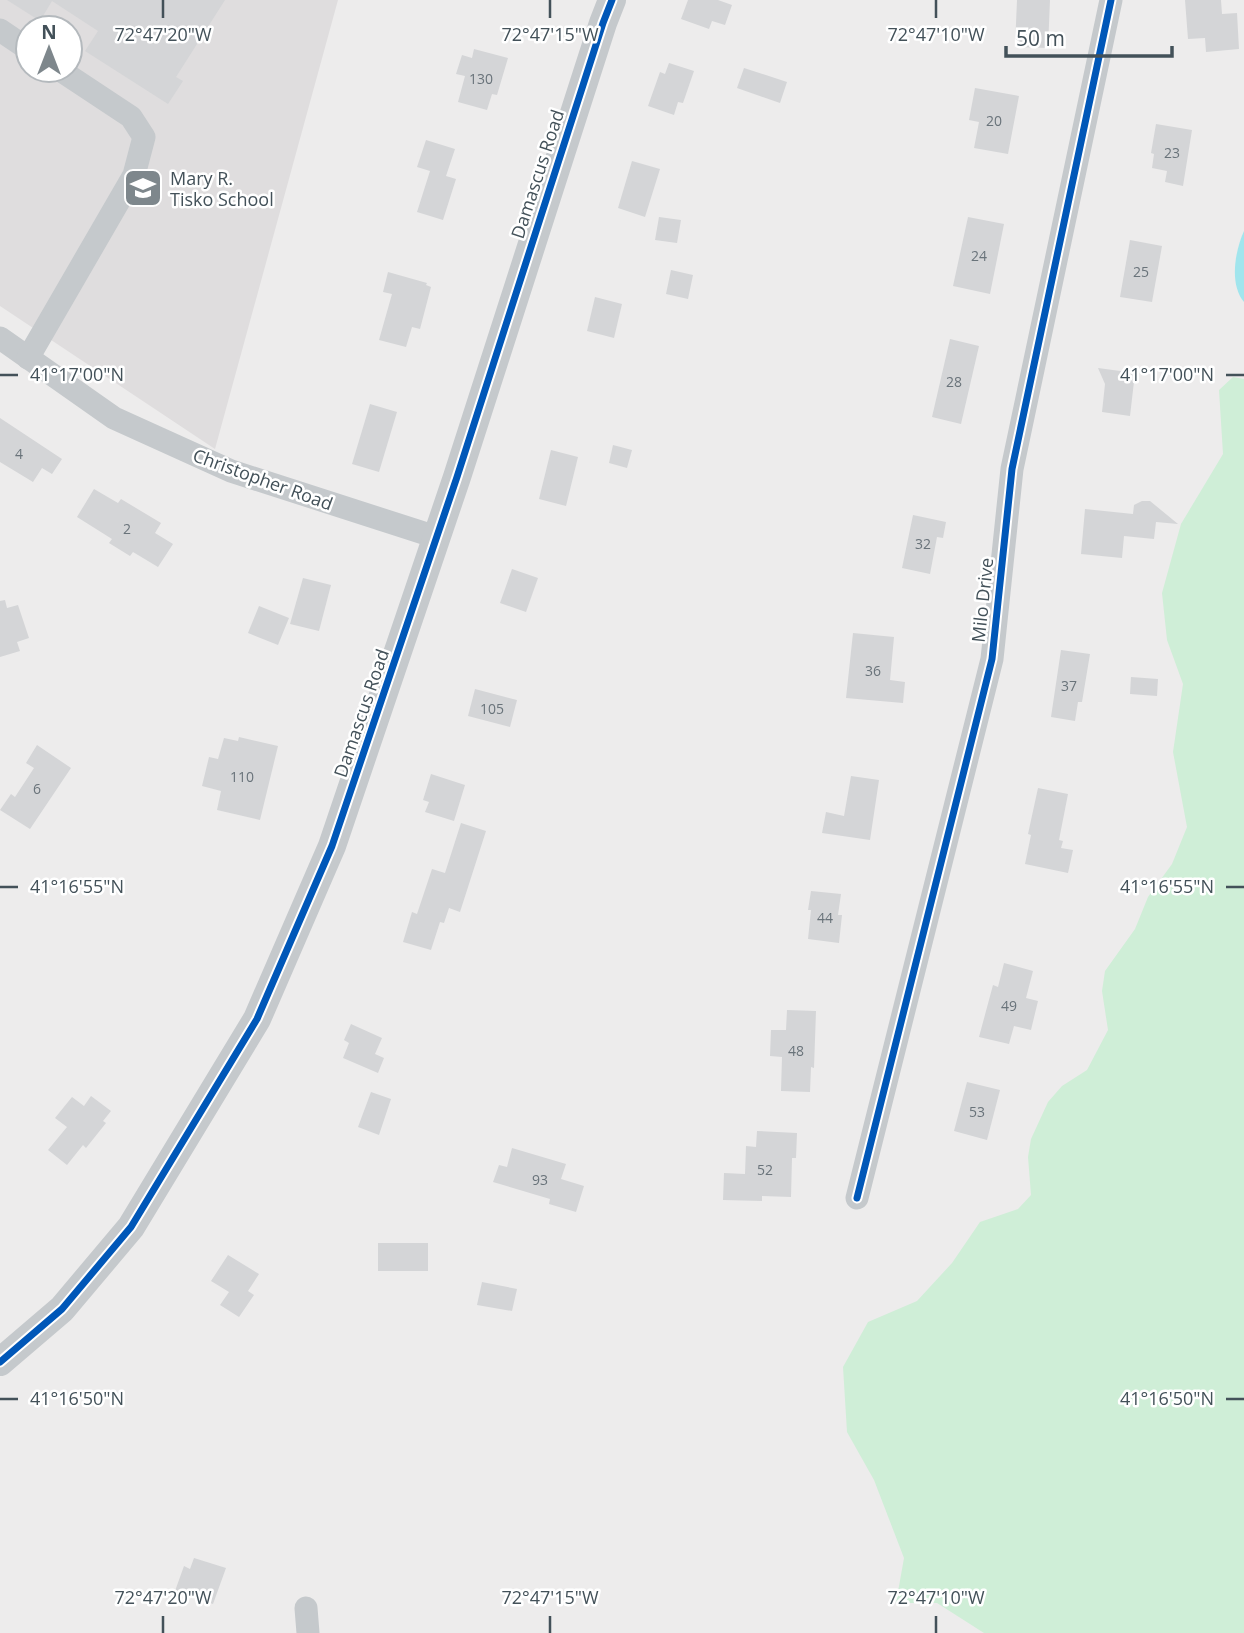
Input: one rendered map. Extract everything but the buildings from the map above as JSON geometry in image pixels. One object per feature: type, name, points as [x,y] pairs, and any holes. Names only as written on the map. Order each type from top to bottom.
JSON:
[{"type":"street","name":"Damascus Road","points":[[0,1362],[62,1309],[131,1227],[257,1019],[332,846],[612,0]]},
{"type":"street","name":"Milo Drive","points":[[857,1198],[992,659],[1012,469],[1111,0]]},
{"type":"street","points":[[28,358],[134,175],[144,137],[131,117],[81,84]]},
{"type":"street","name":"Christopher Road","points":[[0,338],[114,418],[231,471],[436,537]]},
{"type":"street","points":[[306,1608],[308,1633]]},
{"type":"shaded area","name":"Mary R. Tisko School","points":[[0,0],[338,0],[215,449],[0,306]]},
{"type":"green space","points":[[1233,377],[1244,379],[1244,1633],[984,1633],[937,1603],[896,1603],[904,1558],[874,1480],[847,1432],[843,1367],[868,1322],[917,1301],[952,1263],[980,1222],[1018,1209],[1031,1195],[1028,1157],[1031,1139],[1048,1102],[1062,1086],[1087,1070],[1108,1030],[1102,991],[1105,971],[1135,929],[1148,897],[1172,864],[1187,827],[1173,752],[1183,684],[1167,640],[1162,593],[1181,524],[1223,454],[1219,390]]},
{"type":"water","points":[[1244,231],[1244,302],[1236,286],[1235,267]]},
{"type":"cycle path","points":[[0,1362],[62,1309],[131,1227],[257,1019],[332,846],[457,477],[612,0]]},
{"type":"cycle path","points":[[857,1198],[992,659],[1012,469],[1111,0]]},
{"type":"place","name":"Mary R. Tisko School","points":[[143,188]]}]
